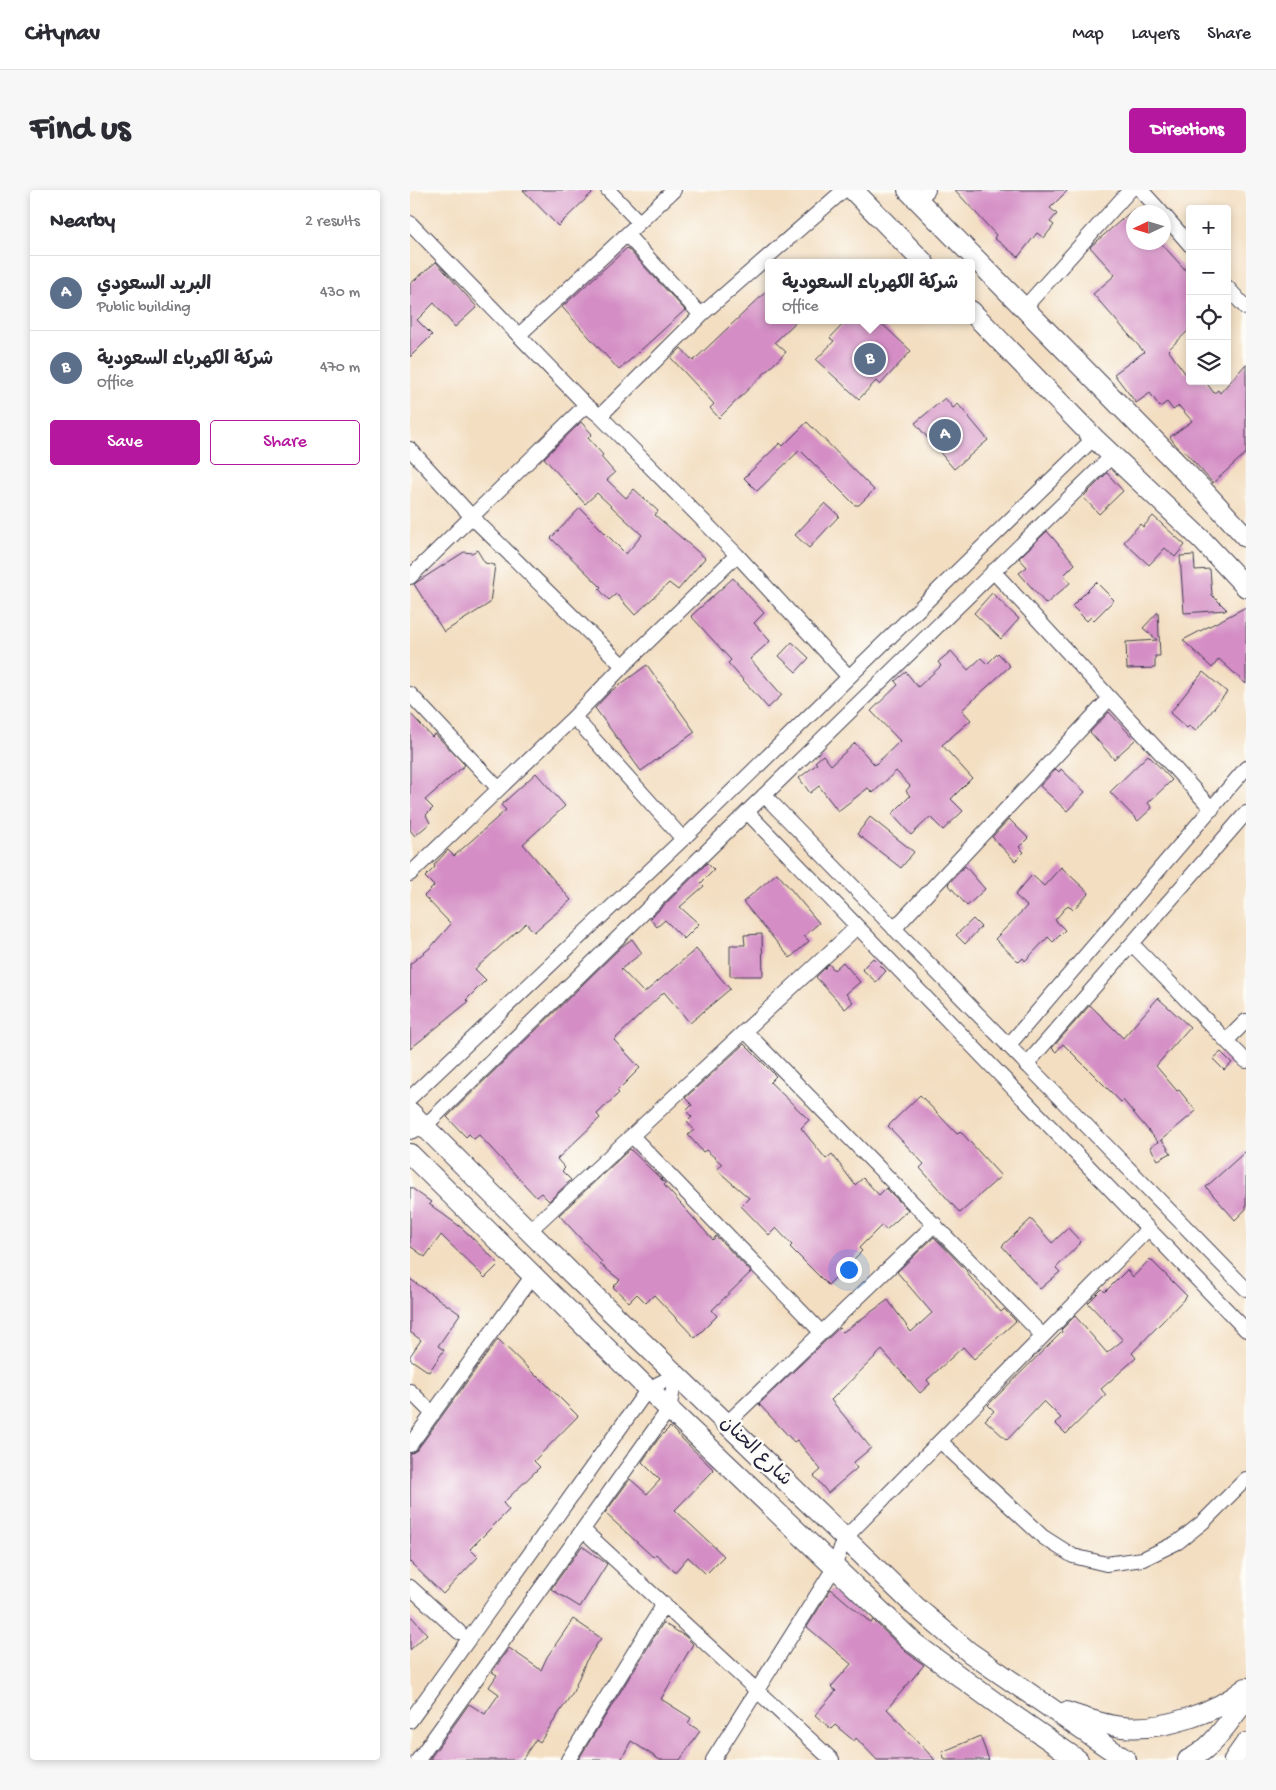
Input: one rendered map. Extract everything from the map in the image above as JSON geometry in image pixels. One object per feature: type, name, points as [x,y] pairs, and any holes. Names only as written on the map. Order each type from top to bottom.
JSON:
[{"type":"street","points":[[608,190],[639,222]]},
{"type":"street","points":[[519,335],[674,190]]},
{"type":"street","points":[[765,259],[844,190]]},
{"type":"street","points":[[853,190],[920,259]]},
{"type":"street","points":[[1025,307],[1130,190]]},
{"type":"street","points":[[1141,190],[1154,205]]},
{"type":"street","points":[[918,193],[1246,536]]},
{"type":"street","points":[[410,223],[586,405],[600,416],[737,555],[849,677]]},
{"type":"street","points":[[1171,224],[1186,241]]},
{"type":"street","points":[[627,235],[701,315]]},
{"type":"street","points":[[600,416],[701,315],[765,259]]},
{"type":"street","points":[[1231,291],[1246,308]]},
{"type":"street","points":[[975,316],[1112,456],[1201,539],[1246,588]]},
{"type":"street","points":[[410,577],[586,405]]},
{"type":"street","points":[[410,1098],[682,839],[1094,438]]},
{"type":"street","points":[[410,449],[472,517],[623,666]]},
{"type":"street","points":[[417,1129],[747,812],[1112,456]]},
{"type":"street","points":[[410,874],[574,717],[623,666],[737,555]]},
{"type":"street","points":[[993,571],[1212,808]]},
{"type":"street","points":[[410,694],[499,788]]},
{"type":"street","points":[[894,929],[1110,698]]},
{"type":"street","points":[[574,717],[682,839]]},
{"type":"street","points":[[1008,1046],[1246,768]]},
{"type":"street","points":[[764,795],[1246,1289]]},
{"type":"street","points":[[747,812],[1246,1330]]},
{"type":"street","points":[[1026,1065],[1246,813]]},
{"type":"street","points":[[529,1231],[857,927]]},
{"type":"street","points":[[1132,944],[1246,1061]]},
{"type":"street","points":[[1226,1041],[1246,1021]]},
{"type":"street","points":[[744,1031],[1043,1336]]},
{"type":"street","name":"شارع الحنان","points":[[410,1112],[417,1129],[529,1231],[915,1606],[969,1652],[1126,1760]]},
{"type":"street","points":[[632,1136],[822,1332]]},
{"type":"street","name":"شارع الحنان","points":[[410,1154],[648,1389],[914,1643],[1078,1760]]},
{"type":"street","points":[[726,1424],[935,1224]]},
{"type":"street","points":[[713,1760],[834,1568],[844,1539],[1148,1229]]},
{"type":"street","points":[[410,1445],[533,1275]]},
{"type":"street","points":[[410,1721],[648,1389],[676,1375]]},
{"type":"street","points":[[418,1760],[669,1409],[676,1375]]},
{"type":"street","points":[[410,1391],[433,1414]]},
{"type":"street","points":[[940,1442],[1043,1537],[1073,1556],[1106,1564],[1143,1559],[1178,1542],[1203,1522],[1246,1479]]},
{"type":"street","points":[[583,1530],[832,1760]]},
{"type":"street","points":[[410,1587],[459,1632]]},
{"type":"street","points":[[568,1760],[664,1604]]},
{"type":"street","points":[[1046,1706],[1089,1720],[1123,1727],[1158,1726],[1202,1713],[1234,1698],[1246,1688]]},
{"type":"street","points":[[1188,1760],[1199,1755],[1218,1736],[1246,1700]]},
{"type":"street","points":[[1021,1721],[1056,1760]]},
{"type":"street","points":[[1234,1760],[1246,1743]]},
{"type":"building","points":[[523,190],[595,190],[558,226]]},
{"type":"building","points":[[955,190],[1068,190],[1050,208],[1057,214],[1050,222],[1054,225],[1044,238],[1037,233],[1018,257],[994,238],[996,235]]},
{"type":"building","points":[[1126,216],[1126,250],[1167,250],[1186,271],[1186,333],[1168,350],[1186,372],[1186,385],[1208,385],[1214,393],[1218,390],[1220,393],[1227,385],[1231,385],[1231,381],[1246,364],[1246,453],[1213,483],[1184,451],[1182,452],[1178,448],[1170,437],[1192,421],[1179,406],[1173,410],[1167,402],[1160,407],[1150,393],[1136,403],[1114,374],[1144,352],[1093,294],[1115,275],[1090,247]]},
{"type":"building","points":[[627,248],[685,310],[619,370],[562,307]]},
{"type":"building","points":[[436,262],[477,307],[455,327],[434,303],[417,320],[432,335],[410,357],[410,284]]},
{"type":"building","points":[[765,293],[765,324],[794,324],[775,342],[786,352],[719,418],[710,408],[714,404],[671,358],[681,348],[693,361]]},
{"type":"building","points":[[843,324],[882,324],[911,351],[880,385],[876,381],[859,399],[816,360],[834,341],[830,338]]},
{"type":"building","points":[[945,398],[953,408],[958,404],[988,440],[954,469],[915,423]]},
{"type":"building","points":[[581,422],[592,434],[588,438],[615,473],[607,480],[626,498],[634,489],[658,511],[655,515],[705,558],[678,590],[669,583],[635,615],[616,594],[609,600],[599,589],[601,587],[551,538],[580,508],[626,554],[642,535],[597,493],[585,504],[544,458]]},
{"type":"building","points":[[807,422],[874,490],[859,505],[855,505],[800,450],[757,491],[744,478],[780,443],[783,446]]},
{"type":"building","points":[[1107,473],[1123,491],[1099,514],[1083,497]]},
{"type":"building","points":[[825,503],[839,516],[809,548],[795,535]]},
{"type":"building","points":[[1153,516],[1185,545],[1175,557],[1165,548],[1149,565],[1124,542],[1140,524],[1143,527]]},
{"type":"building","points":[[1047,531],[1075,564],[1064,575],[1070,583],[1046,604],[1019,573],[1027,567],[1019,558]]},
{"type":"building","points":[[477,550],[485,563],[495,565],[490,603],[444,632],[414,584],[464,552],[472,553]]},
{"type":"building","points":[[1194,555],[1195,570],[1210,569],[1212,595],[1227,610],[1184,613],[1180,556]]},
{"type":"building","points":[[733,578],[764,613],[754,623],[770,641],[750,659],[782,695],[768,708],[728,663],[731,660],[691,616]]},
{"type":"building","points":[[1096,582],[1114,600],[1094,620],[1091,617],[1087,621],[1072,606]]},
{"type":"building","points":[[992,593],[1019,619],[1001,639],[974,613]]},
{"type":"building","points":[[1246,607],[1246,684],[1219,659],[1212,668],[1183,640]]},
{"type":"building","points":[[1158,612],[1160,656],[1155,656],[1155,668],[1127,669],[1126,642],[1157,640],[1143,628]]},
{"type":"building","points":[[792,642],[809,658],[796,672],[779,656]]},
{"type":"building","points":[[951,651],[968,670],[981,658],[987,664],[998,653],[1010,666],[962,710],[971,720],[942,745],[972,778],[951,799],[963,811],[943,830],[930,817],[911,835],[892,814],[910,796],[906,791],[910,786],[896,771],[873,793],[868,788],[838,811],[819,786],[810,793],[799,778],[817,764],[815,762],[823,755],[831,765],[855,743],[875,765],[900,741],[871,711],[898,685],[895,681],[906,672],[918,687],[941,666],[938,662]]},
{"type":"building","points":[[647,665],[695,732],[641,771],[595,708],[610,692]]},
{"type":"building","points":[[1203,672],[1227,692],[1196,731],[1189,726],[1187,728],[1170,713]]},
{"type":"building","points":[[1109,712],[1135,740],[1114,759],[1090,732]]},
{"type":"building","points":[[410,713],[432,737],[435,734],[465,765],[425,800],[433,808],[426,815],[430,823],[415,836],[410,830]]},
{"type":"building","points":[[1148,755],[1172,780],[1148,803],[1152,808],[1138,821],[1110,792]]},
{"type":"building","points":[[1056,769],[1059,772],[1061,769],[1085,792],[1067,811],[1040,786]]},
{"type":"building","points":[[536,773],[565,806],[523,844],[571,900],[534,932],[526,923],[475,969],[486,980],[466,1000],[468,1002],[410,1049],[410,964],[430,948],[451,924],[424,896],[434,886],[425,877],[448,850],[454,856],[506,810],[501,805]]},
{"type":"building","points":[[870,817],[914,852],[901,868],[857,834]]},
{"type":"building","points":[[1009,819],[1028,838],[1019,847],[1024,852],[1015,861],[992,837]]},
{"type":"building","points":[[707,863],[714,870],[701,883],[704,886],[680,907],[699,924],[684,939],[665,920],[657,927],[650,919]]},
{"type":"building","points":[[965,866],[985,889],[967,906],[948,884]]},
{"type":"building","points":[[1061,867],[1089,893],[1073,910],[1068,905],[1055,920],[1065,930],[1053,942],[1048,937],[1025,961],[1023,958],[1019,962],[995,939],[1027,906],[1015,895],[1032,875],[1044,886]]},
{"type":"building","points":[[777,873],[819,923],[804,936],[809,941],[790,958],[743,902]]},
{"type":"building","points":[[973,919],[981,927],[965,944],[956,935]]},
{"type":"building","points":[[762,934],[763,976],[730,976],[730,945],[745,945],[744,935]]},
{"type":"building","points":[[632,939],[642,953],[621,969],[644,993],[696,949],[730,989],[690,1023],[664,992],[614,1040],[640,1068],[617,1091],[619,1093],[597,1114],[600,1118],[557,1159],[565,1168],[562,1171],[571,1180],[549,1201],[541,1193],[536,1197],[479,1135],[474,1139],[469,1134],[466,1137],[447,1117],[621,947]]},
{"type":"building","points":[[873,958],[886,971],[876,982],[862,969]]},
{"type":"building","points":[[843,962],[860,982],[846,994],[853,1002],[845,1009],[816,977],[829,964],[834,970]]},
{"type":"building","points":[[1158,998],[1190,1027],[1156,1066],[1196,1111],[1160,1141],[1162,1140],[1171,1153],[1158,1160],[1150,1147],[1158,1142],[1123,1100],[1121,1102],[1063,1044],[1056,1052],[1052,1048],[1090,1005],[1123,1038]]},
{"type":"building","points":[[744,1044],[776,1076],[770,1082],[809,1120],[801,1128],[826,1159],[832,1154],[855,1185],[863,1178],[879,1195],[886,1188],[908,1210],[886,1230],[882,1225],[859,1248],[862,1251],[828,1285],[790,1247],[792,1245],[776,1228],[769,1235],[741,1206],[749,1198],[717,1170],[722,1164],[706,1150],[703,1152],[688,1135],[694,1130],[687,1122],[692,1117],[686,1111],[692,1105],[685,1098]]},
{"type":"building","points":[[1221,1052],[1232,1063],[1224,1070],[1213,1059]]},
{"type":"building","points":[[920,1095],[957,1134],[960,1131],[1001,1176],[960,1213],[920,1168],[924,1164],[888,1126]]},
{"type":"building","points":[[630,1149],[665,1183],[664,1185],[713,1240],[716,1236],[751,1272],[712,1310],[717,1316],[695,1338],[654,1295],[646,1303],[637,1294],[629,1302],[613,1287],[620,1280],[600,1264],[602,1262],[559,1215]]},
{"type":"building","points":[[1246,1151],[1246,1209],[1235,1220],[1206,1187]]},
{"type":"building","points":[[410,1187],[431,1202],[429,1204],[462,1228],[499,1264],[485,1278],[441,1235],[425,1257],[410,1246]]},
{"type":"building","points":[[1031,1219],[1052,1243],[1068,1228],[1081,1242],[1056,1268],[1060,1272],[1040,1289],[1002,1246]]},
{"type":"building","points":[[934,1237],[966,1270],[969,1276],[1001,1312],[1004,1309],[1016,1321],[974,1359],[963,1347],[927,1380],[930,1384],[920,1393],[882,1350],[831,1400],[871,1448],[853,1463],[857,1468],[828,1493],[814,1476],[821,1470],[797,1440],[794,1442],[759,1404],[839,1328],[843,1332],[888,1300],[911,1332],[932,1313],[897,1272]]},
{"type":"building","points":[[1150,1259],[1187,1296],[1132,1353],[1136,1358],[1101,1389],[1106,1395],[1066,1434],[1055,1423],[1061,1418],[1044,1401],[1007,1440],[985,1420],[994,1411],[988,1405],[1062,1332],[1061,1330],[1075,1316],[1107,1353],[1123,1340],[1088,1303],[1102,1289],[1105,1292],[1127,1270],[1133,1277]]},
{"type":"building","points":[[410,1279],[460,1314],[438,1346],[444,1350],[429,1372],[410,1359],[410,1356],[421,1340],[410,1332]]},
{"type":"building","points":[[498,1339],[578,1416],[534,1461],[540,1467],[503,1503],[509,1510],[470,1549],[478,1557],[443,1594],[410,1562],[410,1454],[417,1450]]},
{"type":"building","points":[[670,1427],[714,1470],[675,1510],[724,1556],[706,1574],[688,1557],[675,1572],[656,1554],[653,1557],[605,1513],[630,1479],[647,1494],[660,1480],[642,1462],[659,1438]]},
{"type":"building","points":[[582,1546],[607,1564],[580,1607],[551,1589]]},
{"type":"building","points":[[831,1589],[871,1623],[873,1620],[906,1652],[924,1665],[887,1709],[935,1760],[877,1760],[856,1738],[854,1741],[835,1725],[831,1729],[815,1715],[836,1691],[831,1687],[851,1664],[807,1627]]},
{"type":"building","points":[[410,1615],[427,1634],[410,1650]]},
{"type":"building","points":[[573,1619],[601,1638],[586,1661],[573,1692],[540,1742],[536,1739],[522,1760],[429,1760],[469,1704],[485,1714],[499,1694],[489,1687],[497,1675],[492,1672],[509,1648],[541,1670],[547,1657]]},
{"type":"building","points":[[663,1623],[685,1636],[693,1644],[661,1699],[691,1718],[688,1723],[700,1731],[680,1760],[660,1760],[631,1741],[621,1760],[578,1760]]},
{"type":"building","points":[[980,1736],[989,1760],[945,1760],[942,1752]]},
{"type":"place","name":"شركة الكهرباء السعودية","points":[[870,359]]},
{"type":"place","name":"البريد السعودي","points":[[945,435]]}]
